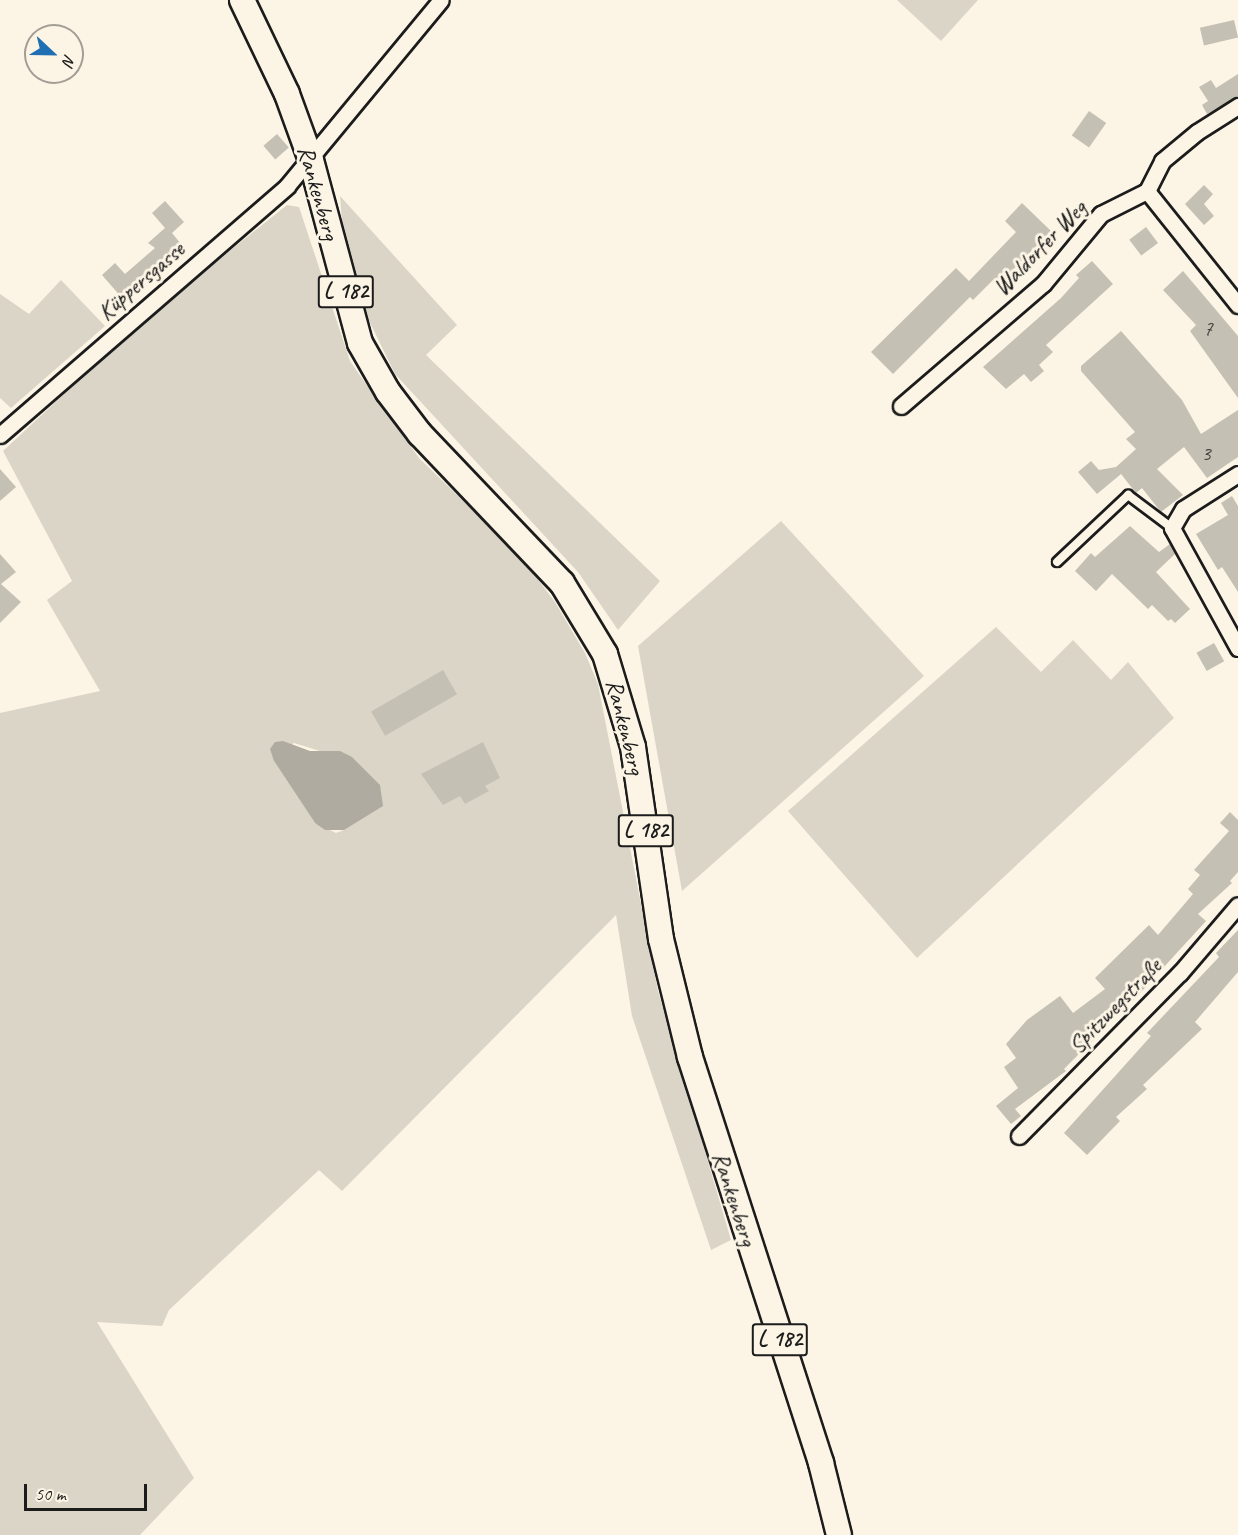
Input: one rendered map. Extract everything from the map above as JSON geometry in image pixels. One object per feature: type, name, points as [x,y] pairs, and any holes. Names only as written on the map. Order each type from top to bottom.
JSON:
[{"type":"main road","name":"Rankenberg","points":[[242,0],[287,94],[311,160],[360,343],[388,392],[420,434],[562,583],[605,654],[633,747],[661,939],[690,1057],[821,1463],[838,1535]]},
{"type":"street","name":"Küppersgasse","points":[[0,435],[311,160],[441,0]]},
{"type":"street","points":[[1238,106],[1197,132],[1162,161],[1147,191],[1238,304]]},
{"type":"street","name":"Waldorfer Weg","points":[[901,406],[1043,284],[1101,214],[1147,191]]},
{"type":"street","points":[[1238,474],[1183,509],[1172,528],[1238,648]]},
{"type":"street","name":"Spitzwegstraße","points":[[1019,1136],[1180,973],[1238,905]]},
{"type":"lane","points":[[1056,562],[1128,495],[1172,528]]},
{"type":"shaded area","points":[[897,0],[978,0],[941,41]]},
{"type":"shaded area","points":[[340,196],[457,325],[426,355],[660,581],[618,630],[578,572],[395,374],[358,298],[344,247]]},
{"type":"shaded area","points":[[287,205],[299,207],[350,361],[419,458],[520,556],[555,602],[585,653],[598,684],[658,991],[731,1240],[711,1250],[632,1016],[616,915],[342,1191],[319,1170],[169,1310],[162,1326],[97,1322],[194,1478],[140,1535],[0,1535],[0,713],[100,691],[47,600],[72,581],[3,451],[146,318]],"holes":[[[294,743],[323,752],[344,830],[336,833],[315,823],[274,761]]]},
{"type":"shaded area","points":[[61,280],[105,326],[11,408],[0,398],[0,294],[29,314]]},
{"type":"shaded area","points":[[781,521],[924,676],[682,891],[638,646]]},
{"type":"shaded area","points":[[996,627],[1041,672],[1073,640],[1111,680],[1128,662],[1174,718],[917,958],[788,811]]},
{"type":"shaded area","points":[[283,741],[310,751],[340,751],[352,757],[380,785],[383,806],[344,830],[325,830],[315,823],[274,761],[270,749],[275,742]]},
{"type":"building","points":[[1234,20],[1238,38],[1204,45],[1200,28]]},
{"type":"building","points":[[1238,74],[1238,96],[1207,114],[1202,105],[1208,101],[1199,87],[1211,80],[1216,88]]},
{"type":"building","points":[[1089,111],[1106,123],[1089,148],[1072,136]]},
{"type":"building","points":[[277,134],[289,148],[275,159],[263,146]]},
{"type":"building","points":[[1204,185],[1213,194],[1204,204],[1214,216],[1204,225],[1185,204]]},
{"type":"building","points":[[165,201],[184,222],[172,233],[181,244],[122,298],[102,275],[115,263],[125,274],[155,248],[148,243],[165,228],[152,213]]},
{"type":"building","points":[[1022,203],[1051,231],[998,285],[993,280],[973,300],[970,297],[893,374],[871,352],[956,268],[969,281],[1016,232],[1005,221]]},
{"type":"building","points":[[1146,227],[1158,243],[1141,256],[1129,240]]},
{"type":"building","points":[[1092,261],[1113,284],[1046,345],[1053,352],[1039,365],[1044,371],[1031,382],[1024,374],[1006,389],[983,367],[1061,298],[1079,278],[1076,275]]},
{"type":"building","points":[[1183,271],[1238,336],[1238,398],[1190,331],[1196,325],[1163,290]]},
{"type":"building","points":[[1121,331],[1182,400],[1201,434],[1238,410],[1238,457],[1207,478],[1184,447],[1157,469],[1183,495],[1161,512],[1142,488],[1136,493],[1121,474],[1097,494],[1078,472],[1091,461],[1099,470],[1116,467],[1136,449],[1126,439],[1135,432],[1081,371],[1081,366]]},
{"type":"building","points":[[0,469],[16,487],[0,501]]},
{"type":"building","points":[[1232,496],[1238,506],[1238,592],[1222,567],[1218,570],[1196,534],[1228,515],[1221,503]]},
{"type":"building","points":[[1130,526],[1159,552],[1170,544],[1175,554],[1156,572],[1190,609],[1175,623],[1171,619],[1168,621],[1152,605],[1148,609],[1112,574],[1096,591],[1075,571],[1091,553],[1095,557]]},
{"type":"building","points":[[0,554],[16,572],[1,584],[21,602],[0,623]]},
{"type":"building","points":[[1214,643],[1224,661],[1207,671],[1197,653]]},
{"type":"building","points":[[443,670],[457,694],[385,736],[371,712]]},
{"type":"building","points":[[483,742],[500,778],[485,786],[489,791],[465,804],[460,796],[443,805],[421,774]]},
{"type":"building","points":[[1230,812],[1238,820],[1238,872],[1230,881],[1232,883],[1198,914],[1206,921],[1131,1003],[1089,1033],[1094,1039],[1064,1069],[1066,1071],[1015,1109],[1021,1116],[1011,1124],[996,1106],[1018,1088],[1004,1067],[1016,1058],[1006,1044],[1027,1020],[1060,996],[1073,1013],[1105,989],[1095,978],[1149,925],[1158,935],[1193,894],[1188,889],[1200,875],[1194,870],[1229,831],[1220,823]]},
{"type":"building","points":[[1238,930],[1238,972],[1195,1022],[1202,1029],[1143,1085],[1147,1089],[1116,1117],[1120,1121],[1087,1155],[1064,1133],[1151,1036],[1147,1033],[1219,957],[1216,953]]}]
